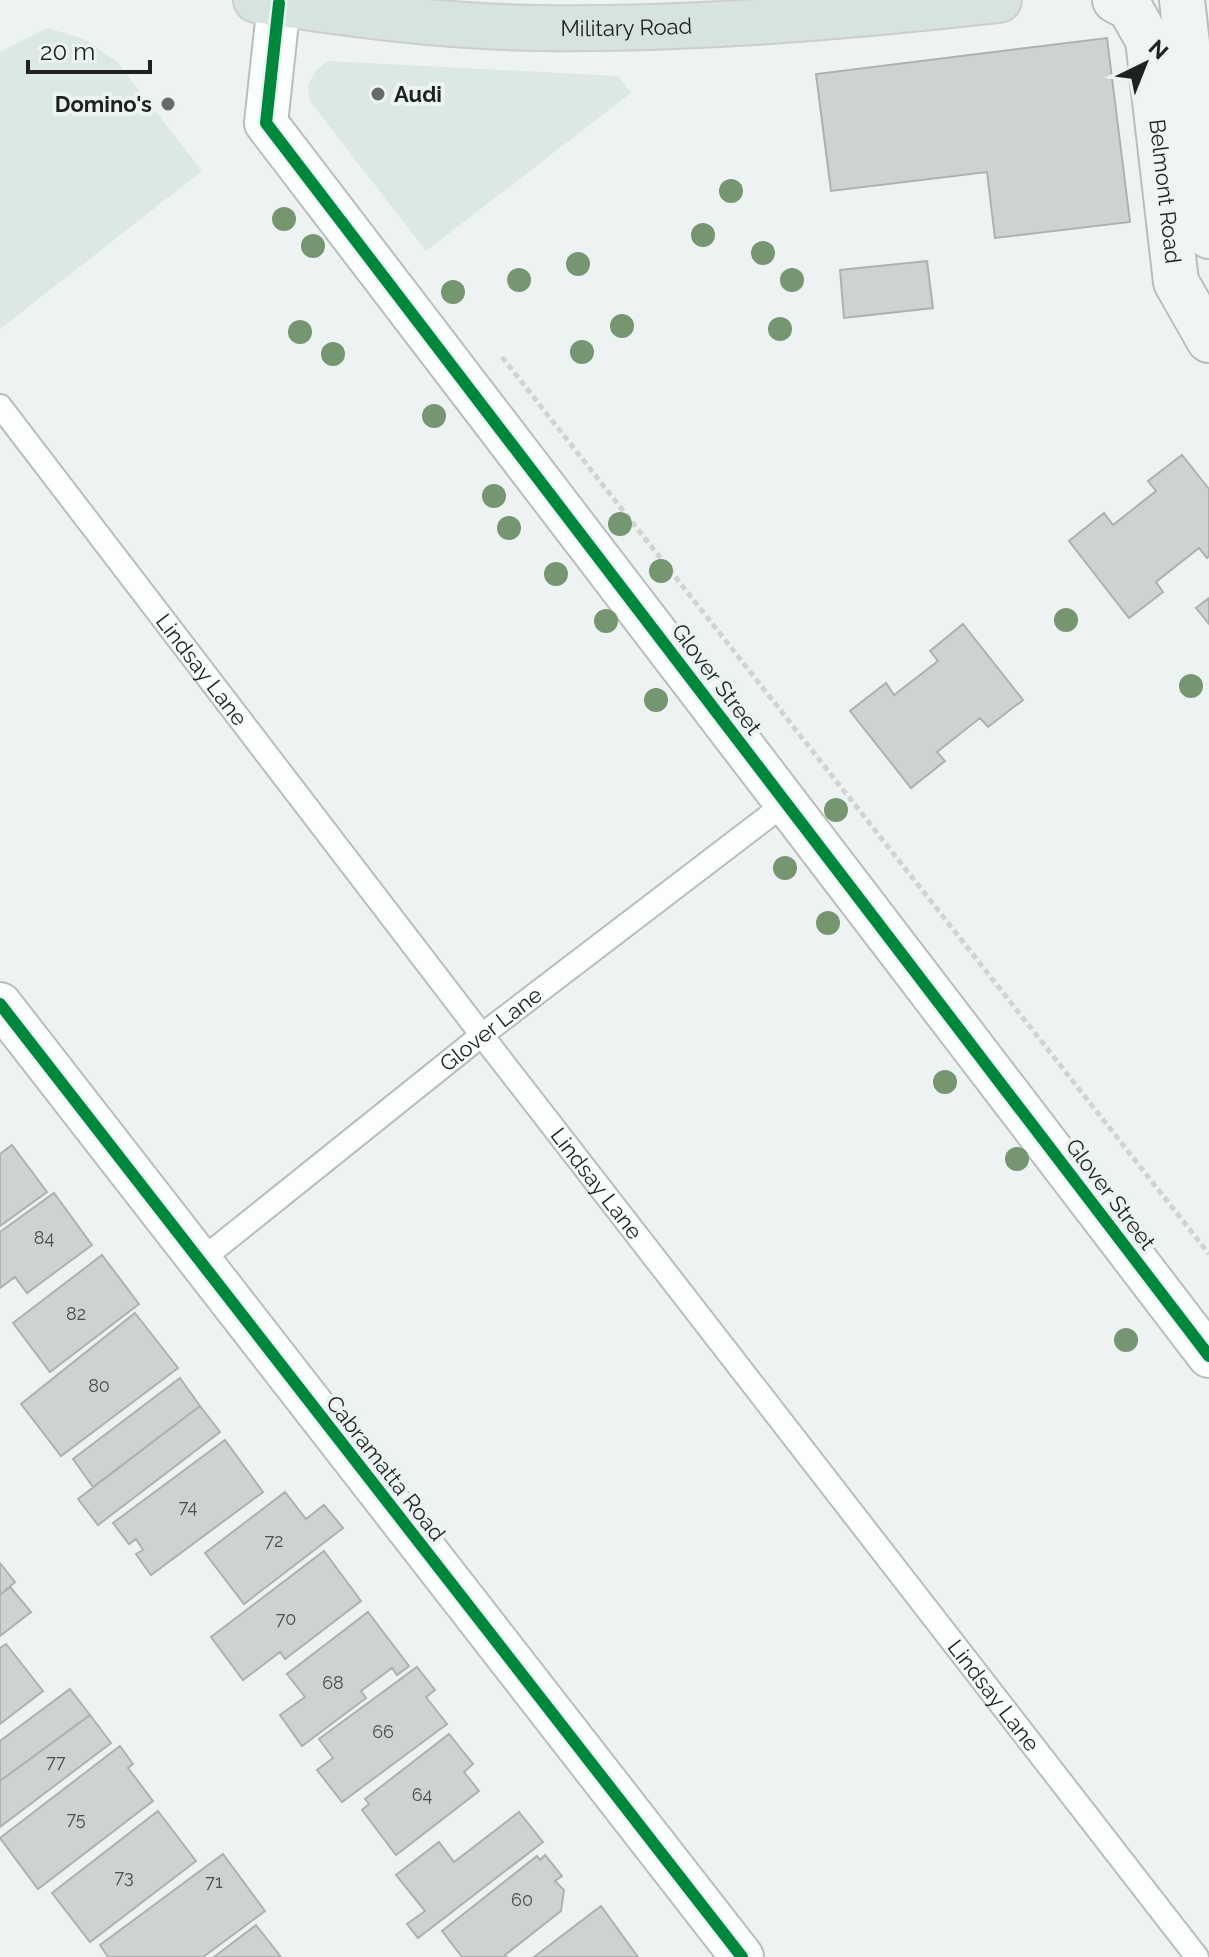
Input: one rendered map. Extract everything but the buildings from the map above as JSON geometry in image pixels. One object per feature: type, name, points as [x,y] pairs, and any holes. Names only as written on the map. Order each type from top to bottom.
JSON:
[{"type":"highway","name":"Military Road","points":[[267,2],[371,18],[537,28],[737,25],[999,0]]},
{"type":"street","name":"Belmont Road","points":[[1115,0],[1130,8],[1148,40],[1176,282],[1209,340]]},
{"type":"street","name":"Belmont Road","points":[[1182,0],[1209,236]]},
{"type":"street","name":"Glover Street","points":[[267,2],[266,123],[1209,1356]]},
{"type":"street","name":"Cabramatta Road","points":[[0,1004],[742,1957]]},
{"type":"lane","name":"Lindsay Lane","points":[[0,406],[482,1035],[1197,1957]]},
{"type":"lane","name":"Glover Lane","points":[[200,1261],[482,1035],[787,802]]},
{"type":"shaded area","points":[[47,28],[84,39],[117,62],[202,171],[0,329],[0,52]]},
{"type":"shaded area","points":[[327,61],[618,76],[631,93],[426,251],[309,100],[308,85],[315,72]]},
{"type":"cycle path","points":[[279,3],[266,123],[1209,1356]]},
{"type":"cycle path","points":[[0,1004],[742,1957]]},
{"type":"place","name":"Audi","points":[[378,94]]},
{"type":"place","name":"Domino's","points":[[168,104]]}]
